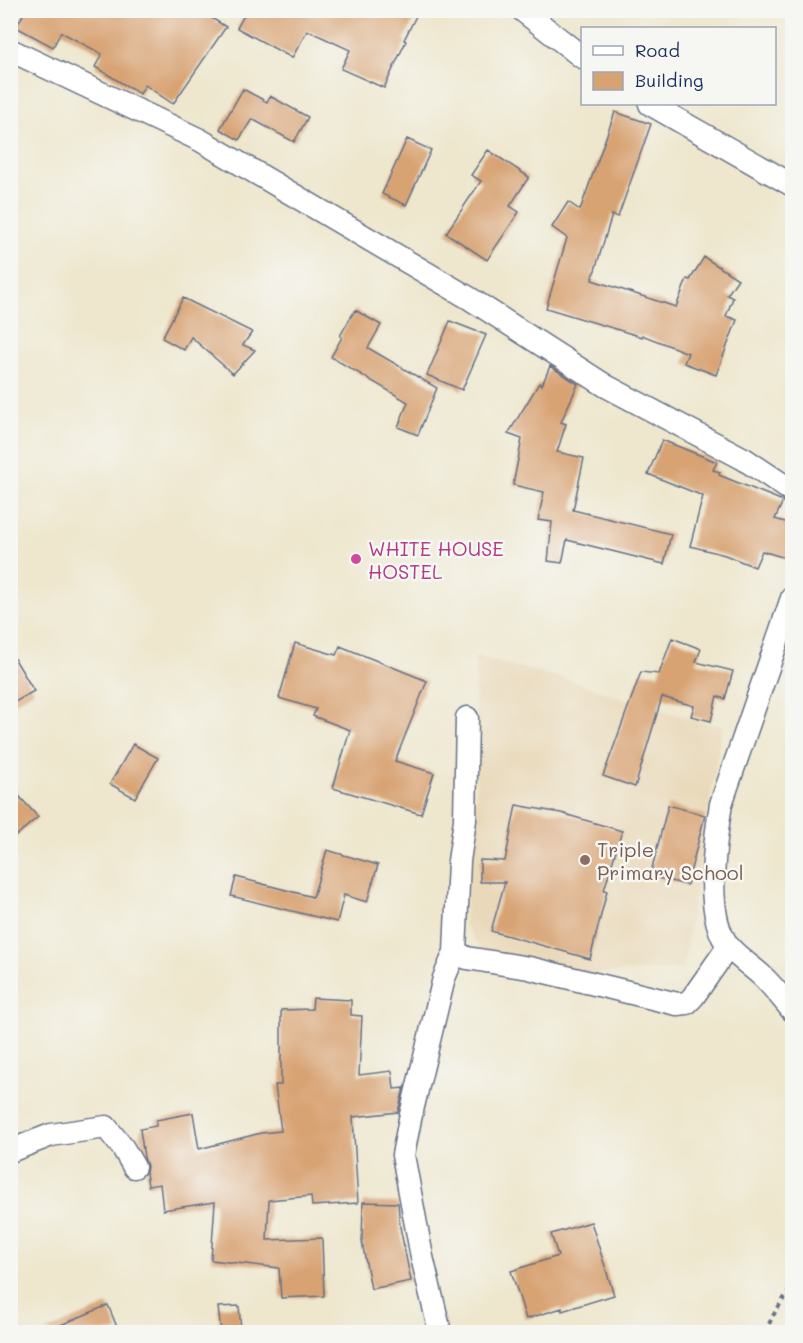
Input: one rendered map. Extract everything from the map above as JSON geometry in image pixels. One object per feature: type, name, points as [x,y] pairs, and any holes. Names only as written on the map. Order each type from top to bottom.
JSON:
[{"type":"street","points":[[522,10],[581,56]]},
{"type":"street","points":[[10,50],[200,140],[469,298],[606,386],[744,459],[792,491]]},
{"type":"street","points":[[652,105],[792,185]]},
{"type":"street","points":[[792,598],[722,804],[715,838],[712,882],[718,928],[728,947],[763,977],[792,1010]]},
{"type":"street","points":[[440,1332],[422,1257],[404,1155],[410,1119],[444,978],[455,952],[459,861],[465,820],[467,718]]},
{"type":"street","points":[[455,952],[466,958],[529,968],[677,1004],[687,1003],[693,997],[728,947]]},
{"type":"street","points":[[10,1151],[51,1135],[106,1127],[135,1167]]},
{"type":"path","points":[[765,1332],[792,1286]]},
{"type":"shaded area","name":"Triple Primary School","points":[[475,656],[574,681],[646,707],[722,726],[683,969],[572,975],[489,962],[464,924],[476,795]]},
{"type":"building","points":[[20,10],[199,10],[226,27],[173,104],[145,85],[140,94],[95,67],[102,54],[61,32],[53,47],[16,27],[24,13]]},
{"type":"building","points":[[247,10],[419,10],[384,88],[341,69],[350,50],[311,32],[307,31],[292,58],[237,28]]},
{"type":"building","points":[[243,89],[267,102],[270,96],[308,117],[294,142],[252,119],[239,140],[220,129]]},
{"type":"building","points":[[615,112],[651,124],[618,217],[612,215],[592,280],[676,307],[687,279],[690,280],[704,257],[738,279],[727,295],[733,298],[726,316],[737,320],[716,375],[684,363],[688,353],[642,335],[642,337],[546,308],[567,238],[552,227],[568,202],[580,210]]},
{"type":"building","points":[[407,139],[431,150],[406,205],[382,194]]},
{"type":"building","points":[[488,150],[529,177],[510,206],[519,212],[487,260],[446,233],[481,181],[471,175]]},
{"type":"building","points":[[183,298],[252,332],[243,345],[255,350],[233,374],[191,337],[184,350],[162,338]]},
{"type":"building","points":[[355,310],[381,325],[368,348],[437,388],[418,435],[398,427],[408,402],[331,357]]},
{"type":"building","points":[[450,321],[486,335],[462,390],[427,375]]},
{"type":"building","points":[[550,366],[578,384],[561,422],[566,424],[557,452],[584,458],[573,510],[671,534],[664,564],[567,540],[562,563],[548,561],[552,522],[538,520],[544,492],[513,485],[522,439],[508,434],[539,383],[542,385]]},
{"type":"building","points":[[662,440],[717,462],[713,470],[720,472],[719,475],[783,501],[775,519],[792,524],[792,560],[762,551],[755,567],[725,555],[690,546],[703,496],[648,474]]},
{"type":"building","points":[[672,638],[701,649],[696,662],[733,671],[725,699],[717,696],[711,721],[691,716],[694,706],[662,697],[635,787],[603,776],[641,672],[659,674]]},
{"type":"building","points":[[295,643],[336,655],[340,646],[427,681],[395,761],[434,773],[421,814],[333,788],[350,730],[313,716],[316,709],[279,698]]},
{"type":"building","points":[[10,651],[34,691],[10,705]]},
{"type":"building","points":[[133,744],[158,758],[135,798],[110,784]]},
{"type":"building","points":[[10,786],[38,817],[10,841]]},
{"type":"building","points":[[516,805],[561,813],[622,831],[604,890],[607,891],[590,959],[491,931],[505,882],[480,882],[480,860],[505,861]]},
{"type":"building","points":[[668,805],[705,815],[687,885],[650,876]]},
{"type":"building","points":[[327,850],[378,865],[367,902],[344,895],[337,922],[231,896],[236,877],[313,897]]},
{"type":"building","points":[[313,998],[351,1000],[351,1015],[362,1016],[359,1075],[392,1071],[394,1089],[404,1088],[398,1112],[353,1117],[358,1203],[312,1206],[311,1196],[269,1200],[267,1240],[322,1238],[324,1296],[281,1298],[279,1268],[211,1260],[215,1202],[163,1210],[160,1184],[148,1186],[140,1129],[156,1126],[156,1120],[193,1113],[199,1149],[261,1133],[281,1131],[275,1085],[281,1085],[281,1010],[312,1009]]},
{"type":"building","points":[[363,1202],[398,1203],[400,1227],[411,1281],[371,1289],[362,1242]]},
{"type":"building","points":[[591,1222],[614,1295],[526,1319],[511,1271],[558,1256],[551,1234]]},
{"type":"building","points":[[108,1305],[119,1332],[44,1332]]},
{"type":"building","points":[[239,1306],[241,1330],[221,1332],[218,1307]]},
{"type":"place","name":"WHITE HOUSE HOSTEL","points":[[356,559]]},
{"type":"place","name":"Triple Primary School","points":[[585,860]]}]
